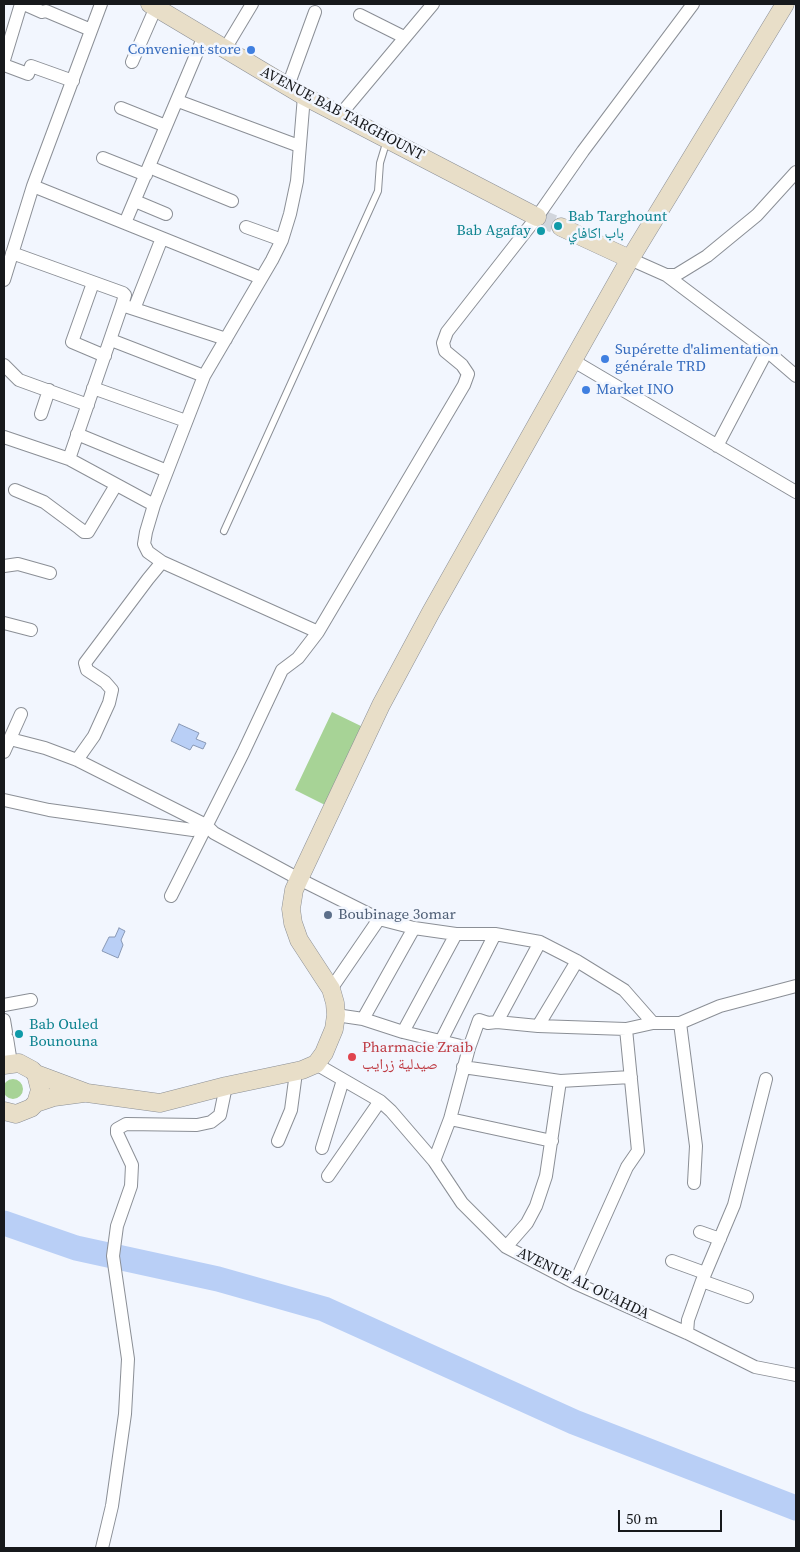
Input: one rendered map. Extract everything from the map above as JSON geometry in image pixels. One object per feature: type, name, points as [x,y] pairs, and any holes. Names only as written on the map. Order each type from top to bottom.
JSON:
[{"type":"street","points":[[4,60],[22,4],[42,12],[46,11],[92,30]]},
{"type":"street","points":[[4,280],[11,244],[101,4]]},
{"type":"street","points":[[225,49],[252,4]]},
{"type":"street","points":[[340,115],[432,4]]},
{"type":"street","points":[[171,896],[243,754],[282,670],[298,658],[318,632],[464,385],[468,374],[462,365],[445,351],[443,343],[447,332],[537,217],[583,151],[693,4]]},
{"type":"street","points":[[6,1030],[7,1064],[19,1063],[36,1074],[87,1093],[160,1102],[292,1072],[316,1064],[324,1054],[330,1043],[336,1015],[335,1003],[331,989],[300,940],[293,923],[290,909],[299,878],[366,736],[407,656],[630,258],[785,4]]},
{"type":"street","points":[[132,62],[153,5]]},
{"type":"street","name":"AVENUE BAB TARGHOUNT","points":[[153,5],[304,96],[537,217]]},
{"type":"street","points":[[288,86],[315,12]]},
{"type":"street","points":[[360,15],[404,36]]},
{"type":"street","points":[[125,224],[204,36]]},
{"type":"street","points":[[4,65],[28,74],[31,66],[72,81]]},
{"type":"street","points":[[304,96],[297,181],[282,240],[204,376],[154,505],[144,544],[148,552],[162,562],[318,632]]},
{"type":"street","points":[[178,101],[299,146]]},
{"type":"street","points":[[121,108],[166,126]]},
{"type":"street","points":[[103,158],[147,171],[232,201]]},
{"type":"street","points":[[666,275],[676,275],[707,256],[757,214],[796,172]]},
{"type":"street","points":[[33,186],[261,278]]},
{"type":"street","points":[[135,201],[166,214]]},
{"type":"street","points":[[246,227],[282,240]]},
{"type":"street","points":[[561,227],[666,275],[796,376]]},
{"type":"street","points":[[69,459],[111,340],[162,238]]},
{"type":"street","points":[[11,244],[93,283],[126,295],[128,307]]},
{"type":"street","points":[[93,283],[72,342],[105,356]]},
{"type":"street","points":[[128,307],[226,339]]},
{"type":"street","points":[[111,340],[204,376]]},
{"type":"street","points":[[717,446],[766,351]]},
{"type":"street","points":[[572,360],[796,492]]},
{"type":"street","points":[[4,365],[19,380],[88,405]]},
{"type":"street","points":[[93,388],[186,422]]},
{"type":"street","points":[[41,414],[50,390]]},
{"type":"street","points":[[78,434],[167,471]]},
{"type":"street","points":[[4,438],[69,459],[154,505]]},
{"type":"street","points":[[15,490],[44,502],[84,532],[88,532],[116,485]]},
{"type":"street","points":[[77,760],[94,736],[109,704],[112,690],[106,682],[87,670],[85,663],[162,562]]},
{"type":"street","points":[[4,566],[18,564],[50,573]]},
{"type":"street","points":[[4,623],[31,630]]},
{"type":"street","points":[[4,752],[21,714]]},
{"type":"street","points":[[10,739],[45,748],[77,760],[206,826],[214,833],[379,919],[414,928],[456,934],[495,934],[540,942],[577,961],[624,990],[653,1023]]},
{"type":"street","points":[[4,800],[49,810],[193,830],[206,826]]},
{"type":"street","points":[[331,989],[379,919]]},
{"type":"street","points":[[363,1019],[414,928]]},
{"type":"street","points":[[403,1032],[456,934]]},
{"type":"street","points":[[441,1041],[495,934]]},
{"type":"street","points":[[497,1022],[540,942]]},
{"type":"street","points":[[538,1026],[577,961]]},
{"type":"street","points":[[434,1161],[450,1120],[463,1067],[479,1020],[488,1023],[626,1029],[653,1023],[680,1023],[720,1006],[796,986]]},
{"type":"street","points":[[4,1005],[31,1000]]},
{"type":"street","points":[[336,1015],[363,1019],[403,1032],[469,1048]]},
{"type":"street","points":[[680,1023],[696,1146],[694,1183]]},
{"type":"street","points":[[575,1283],[628,1167],[638,1151],[626,1029]]},
{"type":"street","name":"AVENUE AL OUAHDA","points":[[316,1064],[380,1101],[402,1122],[434,1161],[462,1203],[506,1247],[575,1283],[687,1333],[755,1367],[796,1375]]},
{"type":"street","points":[[463,1067],[560,1081],[631,1076]]},
{"type":"street","points":[[278,1141],[291,1110],[295,1080],[292,1072]]},
{"type":"street","points":[[36,1074],[40,1090],[36,1102]]},
{"type":"street","points":[[687,1333],[688,1320],[703,1277],[734,1206],[766,1079]]},
{"type":"street","points":[[322,1148],[343,1080]]},
{"type":"street","points":[[506,1247],[527,1222],[536,1206],[546,1176],[560,1081]]},
{"type":"street","points":[[101,1548],[112,1506],[122,1432],[128,1359],[113,1256],[117,1226],[131,1186],[132,1165],[116,1133],[116,1129],[126,1124],[197,1125],[211,1122],[220,1115],[226,1086]]},
{"type":"street","points":[[4,1111],[16,1114],[24,1112],[36,1102],[54,1097],[87,1093]]},
{"type":"street","points":[[328,1176],[380,1101]]},
{"type":"street","points":[[450,1120],[552,1140]]},
{"type":"street","points":[[700,1232],[720,1239]]},
{"type":"street","points":[[672,1261],[747,1297]]},
{"type":"lane","points":[[224,531],[378,191],[380,163],[387,139]]},
{"type":"green space","points":[[332,712],[363,727],[325,805],[295,790]]},
{"type":"green space","points":[[13,1079],[20,1082],[23,1089],[20,1096],[13,1099],[6,1096],[3,1089],[6,1082]]},
{"type":"water","points":[[179,724],[199,733],[196,739],[206,743],[203,749],[193,745],[190,750],[171,741]]},
{"type":"water","points":[[119,928],[125,931],[121,940],[123,945],[118,958],[102,951],[109,937],[115,937]]},
{"type":"waterway","points":[[4,1223],[76,1248],[218,1279],[324,1309],[574,1422],[796,1508]]},
{"type":"tunnel","points":[[537,217],[561,227]]},
{"type":"place","name":"Convenient store","points":[[251,50]]},
{"type":"place","name":"Bab Targhount باب اكافاي","points":[[558,226]]},
{"type":"place","name":"Bab Agafay","points":[[541,231]]},
{"type":"place","name":"Supérette d'alimentation générale TRD","points":[[605,359]]},
{"type":"place","name":"Market INO","points":[[586,390]]},
{"type":"place","name":"Boubinage 3omar","points":[[328,915]]},
{"type":"place","name":"Bab Ouled Bounouna","points":[[19,1034]]},
{"type":"place","name":"Pharmacie Zraib صيدلية زرايب","points":[[352,1057]]}]
